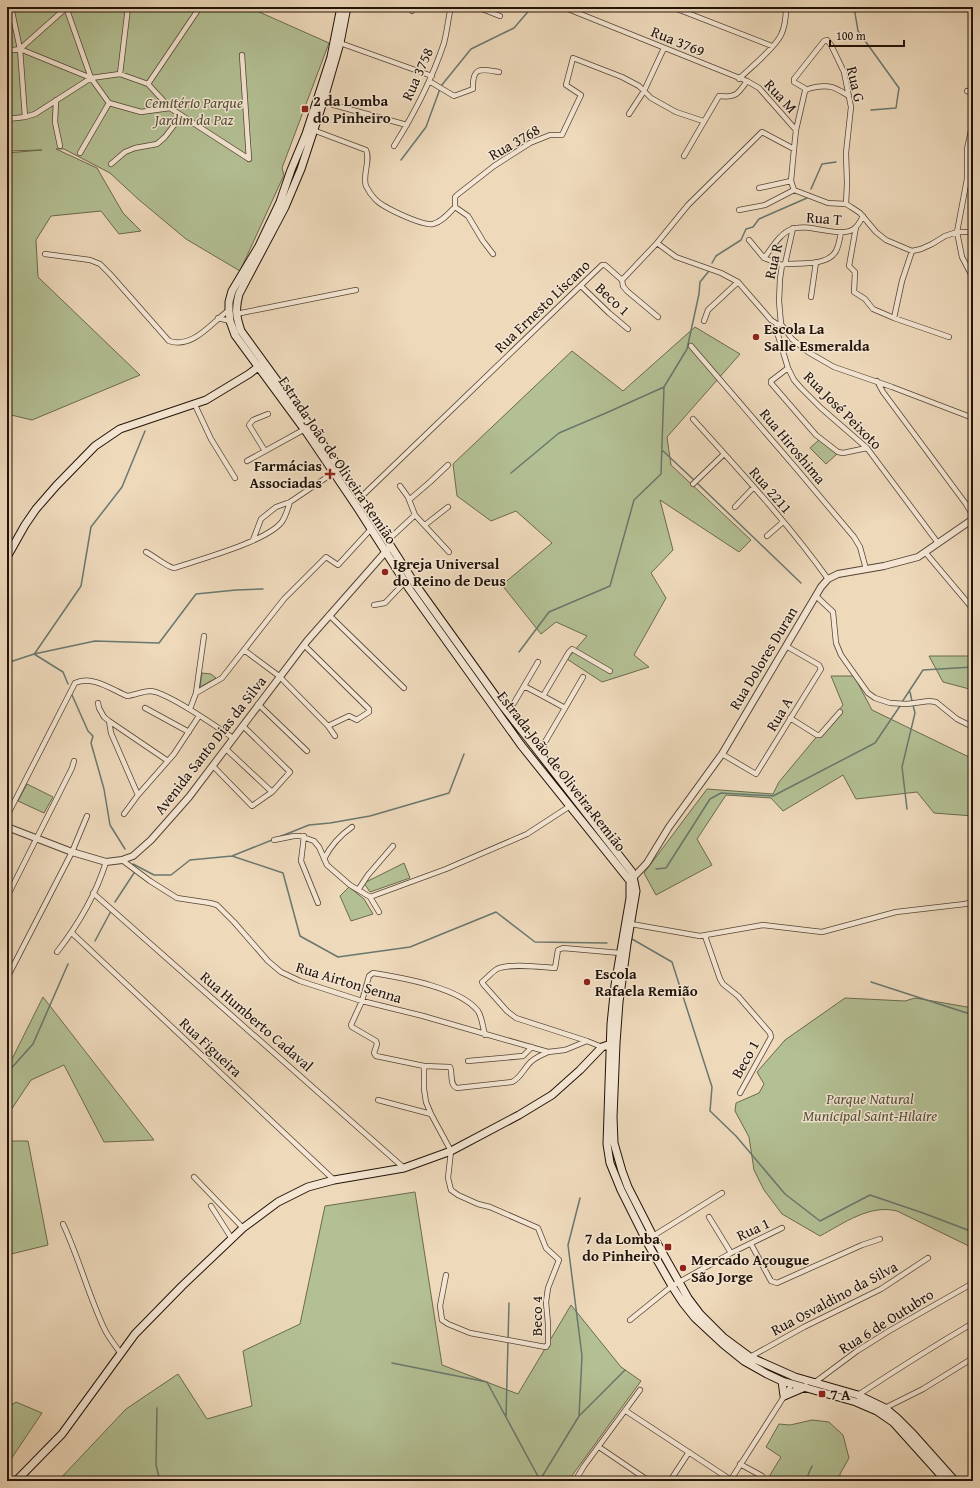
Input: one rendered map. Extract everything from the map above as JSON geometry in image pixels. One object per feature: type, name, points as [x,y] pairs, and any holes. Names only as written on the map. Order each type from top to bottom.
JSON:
[{"type":"main road","name":"Estrada João de Oliveira Remião","points":[[341,7],[331,57],[306,134],[293,164],[280,202],[259,246],[232,291],[229,302],[230,321],[235,335],[261,365],[318,437],[336,471],[371,529],[388,546],[405,582],[413,587],[533,746],[629,868],[632,879]]},
{"type":"main road","points":[[236,314],[236,304],[242,287],[285,207],[301,169],[323,102],[340,43],[347,7]]},
{"type":"main road","points":[[293,164],[301,169]]},
{"type":"main road","points":[[289,176],[297,179]]},
{"type":"main road","name":"Estrada João de Oliveira Remião","points":[[236,314],[242,331],[261,365],[304,429],[336,471],[360,498],[413,587],[535,764],[632,879]]},
{"type":"main road","points":[[7,557],[36,509],[95,446],[120,429],[195,405],[206,400],[261,365]]},
{"type":"main road","points":[[535,764],[539,763],[542,757]]},
{"type":"main road","points":[[632,879],[636,891],[631,924],[620,953],[614,993],[613,1044],[614,1143],[619,1163],[628,1187],[679,1282],[700,1314],[723,1337],[750,1357],[792,1384],[843,1391]]},
{"type":"main road","points":[[632,879],[613,1044],[607,1144],[610,1163],[621,1190],[648,1244],[672,1286],[695,1318],[744,1361],[782,1381],[856,1402],[877,1411],[911,1437],[955,1481]]},
{"type":"main road","points":[[16,1481],[62,1434],[140,1329],[182,1286],[243,1228],[278,1202],[308,1188],[334,1180],[404,1168],[451,1151],[552,1095],[580,1070],[602,1047],[613,1044]]},
{"type":"main road","points":[[750,1357],[795,1377],[858,1395],[885,1408],[897,1418],[946,1481]]},
{"type":"main road","points":[[782,1381],[784,1396],[805,1387]]},
{"type":"street","points":[[10,7],[20,49],[25,117]]},
{"type":"street","points":[[20,49],[66,8],[74,7]]},
{"type":"street","points":[[120,74],[128,7]]},
{"type":"street","points":[[148,84],[200,7]]},
{"type":"street","name":"Rua 3758","points":[[394,146],[407,125],[432,76],[444,42],[451,7]]},
{"type":"street","points":[[477,7],[500,16]]},
{"type":"street","name":"Rua 3769","points":[[563,7],[747,81]]},
{"type":"street","points":[[672,7],[772,46]]},
{"type":"street","points":[[739,79],[781,35],[785,22],[786,8],[781,7]]},
{"type":"street","points":[[66,8],[91,78],[109,103],[141,112],[170,108]]},
{"type":"street","name":"Rua G","points":[[806,89],[794,82],[794,79],[824,41],[827,40],[844,72],[849,96],[850,107],[846,153],[846,204]]},
{"type":"street","points":[[340,43],[432,76]]},
{"type":"street","points":[[629,114],[644,91],[664,48]]},
{"type":"street","points":[[7,51],[20,49],[91,78]]},
{"type":"street","points":[[7,119],[35,114],[91,78],[120,74],[148,84],[170,108],[249,159],[242,54]]},
{"type":"street","name":"Rua 3768","points":[[455,207],[455,197],[494,166],[541,138],[550,135],[562,135],[581,95],[566,85],[573,58],[622,78],[639,86],[644,91]]},
{"type":"street","points":[[429,81],[454,96],[473,89],[474,75],[477,71],[483,70],[499,72]]},
{"type":"street","points":[[684,156],[703,121],[719,96],[731,97],[736,95],[747,81]]},
{"type":"street","name":"Rua M","points":[[747,81],[759,88],[796,130]]},
{"type":"street","points":[[794,190],[791,181],[796,130],[803,95],[806,89],[831,86],[849,96]]},
{"type":"street","points":[[644,91],[651,98],[676,112],[703,121]]},
{"type":"street","points":[[967,91],[973,94]]},
{"type":"street","points":[[56,100],[55,122],[60,146]]},
{"type":"street","points":[[323,102],[407,125]]},
{"type":"street","points":[[80,153],[109,103]]},
{"type":"street","points":[[111,164],[125,152],[134,148],[157,144],[165,137],[181,116]]},
{"type":"street","points":[[973,122],[968,149],[967,180],[957,232],[962,257],[973,278]]},
{"type":"street","points":[[313,130],[367,151],[365,182],[375,200],[398,213],[423,223],[432,224],[439,221],[455,207],[468,216],[483,241],[493,254]]},
{"type":"street","points":[[658,317],[627,291],[623,286],[622,280],[657,243],[688,205],[762,132],[794,149]]},
{"type":"street","points":[[759,188],[791,181]]},
{"type":"street","points":[[739,210],[765,205],[794,190],[828,203],[846,204],[863,216],[876,232],[886,240],[912,251],[922,249],[945,236],[957,232],[973,232]]},
{"type":"street","name":"Rua T","points":[[764,258],[779,239],[793,228],[813,228],[842,232],[849,231],[856,227],[863,216]]},
{"type":"street","points":[[856,227],[849,266],[855,272],[854,292],[865,299],[873,309],[894,318],[949,336]]},
{"type":"street","name":"Rua R","points":[[779,324],[780,279],[793,228]]},
{"type":"street","points":[[749,240],[764,258],[784,265],[816,262],[831,257],[836,251],[842,232]]},
{"type":"street","points":[[657,243],[676,257],[722,273],[738,282],[772,320],[779,324],[792,338],[808,352],[834,367],[877,381],[973,418]]},
{"type":"street","points":[[894,318],[902,281],[912,251]]},
{"type":"street","points":[[45,254],[90,260],[100,264],[169,341],[176,344],[186,343],[197,337],[229,310]]},
{"type":"street","points":[[811,297],[816,262]]},
{"type":"street","name":"Rua Ernesto Liscano","points":[[360,498],[604,264],[622,280]]},
{"type":"street","points":[[704,320],[708,310],[738,282]]},
{"type":"street","name":"Beco 1","points":[[581,286],[628,329]]},
{"type":"street","points":[[236,314],[356,290]]},
{"type":"street","points":[[218,318],[230,321]]},
{"type":"street","name":"Rua José Peixoto","points":[[779,324],[776,332],[788,368],[794,380],[821,408],[867,448],[938,543]]},
{"type":"street","name":"Rua Hiroshima","points":[[691,346],[795,466],[854,537],[860,547],[866,569]]},
{"type":"street","points":[[788,368],[771,381],[771,383],[816,435],[838,452],[843,453],[867,448]]},
{"type":"street","points":[[877,381],[883,392],[966,504],[973,516]]},
{"type":"street","points":[[195,405],[211,439],[234,478]]},
{"type":"street","points":[[264,451],[250,425],[253,420],[268,414]]},
{"type":"street","name":"Rua 2211","points":[[693,419],[783,522],[828,579]]},
{"type":"street","points":[[247,461],[304,429]]},
{"type":"street","points":[[693,484],[724,454]]},
{"type":"street","points":[[409,500],[448,465]]},
{"type":"street","points":[[253,540],[261,519],[276,507],[290,502],[336,471]]},
{"type":"street","points":[[400,486],[409,500],[415,515],[449,552]]},
{"type":"street","points":[[735,506],[753,488]]},
{"type":"street","points":[[146,552],[162,561],[170,568],[174,568],[253,540],[273,530],[283,520],[290,502]]},
{"type":"street","points":[[425,525],[448,507]]},
{"type":"street","points":[[388,546],[415,515]]},
{"type":"street","points":[[828,579],[838,574],[906,561],[918,557],[973,519]]},
{"type":"street","points":[[767,536],[783,522]]},
{"type":"street","points":[[196,693],[222,678],[284,599],[326,557],[338,565],[371,529]]},
{"type":"street","name":"Avenida Santo Dias da Silva","points":[[7,827],[72,852],[106,862],[122,860],[133,856],[151,840],[189,797],[279,676],[388,546]]},
{"type":"street","points":[[925,552],[973,609]]},
{"type":"street","name":"Rua Dolores Duran","points":[[632,879],[647,863],[669,827],[722,754],[816,596],[828,579]]},
{"type":"street","points":[[374,605],[385,603],[405,582]]},
{"type":"street","points":[[816,596],[833,612],[836,643],[841,655],[868,693],[875,698],[890,703],[907,704],[929,700],[936,702],[957,719],[973,727]]},
{"type":"street","points":[[329,615],[404,688]]},
{"type":"street","points":[[190,709],[196,693],[204,636]]},
{"type":"street","points":[[304,645],[369,709],[368,713],[357,720],[349,716],[328,726]]},
{"type":"street","name":"Rua A","points":[[722,754],[756,774],[821,667],[786,646]]},
{"type":"street","points":[[543,696],[572,649],[610,671]]},
{"type":"street","points":[[244,650],[279,676],[328,726],[335,736]]},
{"type":"street","points":[[514,703],[538,662]]},
{"type":"street","points":[[542,757],[545,742],[583,677]]},
{"type":"street","points":[[7,816],[75,683],[82,680],[90,680],[127,696],[149,691],[157,693],[190,709],[233,738]]},
{"type":"street","points":[[524,686],[565,708]]},
{"type":"street","points":[[98,702],[104,716],[109,722],[168,761]]},
{"type":"street","points":[[258,704],[307,751]]},
{"type":"street","points":[[145,708],[189,732]]},
{"type":"street","points":[[790,718],[817,735],[820,735],[840,712]]},
{"type":"street","points":[[124,814],[138,795],[168,761],[199,716]]},
{"type":"street","points":[[109,722],[111,733],[138,795]]},
{"type":"street","points":[[213,766],[252,806],[272,792],[290,772],[243,726]]},
{"type":"street","points":[[533,746],[545,742]]},
{"type":"street","points":[[226,749],[272,792]]},
{"type":"street","points":[[7,897],[72,768],[74,761]]},
{"type":"street","points":[[370,897],[446,869],[527,834],[570,806]]},
{"type":"street","points":[[7,978],[72,852],[88,816]]},
{"type":"street","points":[[324,859],[330,846],[352,827]]},
{"type":"street","points":[[274,840],[294,836],[304,836],[314,841],[319,847],[327,865],[350,885],[370,897],[379,912]]},
{"type":"street","points":[[304,836],[301,861],[318,903]]},
{"type":"street","points":[[358,890],[368,875],[394,846]]},
{"type":"street","name":"Rua Airton Senna","points":[[122,860],[150,881],[177,898],[217,905],[268,961],[280,972],[300,981],[362,1001],[422,1016],[548,1052],[565,1050],[587,1041]]},
{"type":"street","points":[[57,952],[72,933],[93,893],[106,862]]},
{"type":"street","name":"Rua Humberto Cadaval","points":[[93,893],[404,1168]]},
{"type":"street","points":[[631,924],[671,932],[705,936],[763,925],[822,932],[896,912],[973,902]]},
{"type":"street","name":"Rua Figueira","points":[[72,933],[334,1180]]},
{"type":"street","name":"Beco 1","points":[[705,936],[723,984],[738,996],[771,1037],[740,1093]]},
{"type":"street","points":[[602,1047],[516,1018],[507,1011],[482,982],[496,970],[504,967],[529,966],[555,968],[558,950],[563,948],[620,953]]},
{"type":"street","points":[[485,1035],[479,1012],[467,1002],[446,990],[408,979],[373,973],[370,974],[362,1001],[352,1023],[352,1027],[376,1041],[377,1044],[374,1055],[424,1066],[450,1067],[452,1084],[457,1088],[512,1082],[519,1079],[528,1064],[534,1059],[548,1052]]},
{"type":"street","points":[[468,1061],[523,1056],[532,1047]]},
{"type":"street","points":[[424,1066],[424,1090],[430,1114],[451,1151]]},
{"type":"street","points":[[378,1100],[430,1114]]},
{"type":"street","name":"Beco 4","points":[[446,1275],[440,1306],[442,1320],[470,1333],[546,1347],[548,1344],[546,1302],[548,1288],[559,1260],[546,1248],[538,1228],[465,1198],[451,1190],[448,1178],[451,1151]]},
{"type":"street","points":[[194,1177],[243,1228]]},
{"type":"street","points":[[653,1236],[722,1193]]},
{"type":"street","points":[[211,1206],[232,1239]]},
{"type":"street","points":[[709,1218],[730,1253]]},
{"type":"street","points":[[63,1224],[69,1236],[91,1299],[104,1330],[121,1354]]},
{"type":"street","name":"Rua 1","points":[[630,1320],[672,1286],[730,1253],[782,1228]]},
{"type":"street","points":[[751,1244],[771,1281],[777,1283],[862,1245],[880,1239]]},
{"type":"street","name":"Rua Osvaldino da Silva","points":[[750,1357],[804,1327],[881,1289],[928,1258]]},
{"type":"street","name":"Rua 6 de Outubro","points":[[814,1383],[857,1351],[973,1283]]},
{"type":"street","points":[[858,1395],[900,1366],[912,1361],[973,1323]]},
{"type":"street","points":[[885,1408],[923,1389],[973,1358]]},
{"type":"street","points":[[626,1411],[730,1480],[792,1384]]},
{"type":"street","points":[[575,1481],[584,1466],[640,1390]]},
{"type":"street","points":[[598,1447],[649,1481]]},
{"type":"street","points":[[670,1481],[689,1452]]},
{"type":"street","points":[[740,1464],[762,1476],[765,1481]]},
{"type":"green space","name":"Cemitério Parque Jardim da Paz","points":[[7,7],[248,7],[329,43],[282,168],[284,175],[240,271],[186,239],[138,199],[110,173],[64,149],[56,149],[97,168],[123,213],[141,231],[119,234],[101,211],[51,216],[36,240],[38,277],[140,375],[32,420],[7,414],[7,153],[42,150],[7,151]]},
{"type":"green space","points":[[695,327],[740,354],[667,437],[671,465],[751,540],[739,552],[660,500],[673,550],[651,573],[666,598],[634,655],[649,667],[602,682],[567,659],[587,636],[556,622],[541,634],[502,585],[552,543],[516,511],[491,521],[457,496],[453,464],[572,351],[623,391]]},
{"type":"green space","points":[[820,439],[837,454],[826,464],[810,448]]},
{"type":"green space","points":[[929,656],[973,656],[973,690],[943,682]]},
{"type":"green space","points":[[202,673],[211,674],[216,678],[200,687]]},
{"type":"green space","points":[[831,676],[854,676],[872,710],[973,759],[973,816],[934,813],[917,792],[856,799],[843,775],[783,811],[771,798],[726,795],[697,839],[712,865],[656,895],[644,873],[707,789],[773,794],[779,782],[843,705]]},
{"type":"green space","points":[[27,784],[53,797],[44,813],[18,801]]},
{"type":"green space","points":[[404,863],[410,878],[370,892],[364,883]]},
{"type":"green space","points":[[349,887],[364,899],[373,914],[351,921],[340,896]]},
{"type":"green space","points":[[43,997],[154,1140],[104,1142],[64,1065],[31,1080],[7,1116],[7,1069]]},
{"type":"green space","name":"Parque Natural Municipal Saint-Hilaire","points":[[845,998],[905,1001],[915,998],[973,1008],[973,1248],[897,1211],[887,1210],[867,1212],[820,1236],[782,1214],[764,1190],[754,1170],[749,1137],[735,1111],[736,1103],[759,1093],[764,1084],[757,1072],[785,1040]]},
{"type":"green space","points":[[7,1141],[28,1141],[48,1245],[7,1255]]},
{"type":"green space","points":[[415,1192],[442,1365],[518,1394],[571,1305],[621,1367],[641,1381],[568,1481],[58,1481],[126,1409],[178,1374],[207,1419],[252,1406],[243,1351],[300,1324],[325,1206]]},
{"type":"green space","points":[[16,1402],[42,1413],[7,1465],[7,1408]]},
{"type":"green space","points":[[812,1420],[829,1422],[843,1435],[849,1458],[840,1474],[840,1481],[771,1481],[770,1475],[781,1457],[766,1447],[779,1424],[790,1425]]},
{"type":"waterway","points":[[401,160],[426,127],[441,86],[471,49],[514,28],[532,7]]},
{"type":"waterway","points":[[854,7],[858,31],[899,88],[896,108],[871,110]]},
{"type":"waterway","points":[[811,189],[822,164],[836,162]]},
{"type":"waterway","points":[[712,263],[716,256],[741,240],[746,229],[753,227],[759,219],[807,198]]},
{"type":"waterway","points":[[519,652],[549,612],[610,586],[634,500],[661,474],[664,387],[687,349],[699,294],[700,282],[709,271]]},
{"type":"waterway","points":[[511,473],[559,433],[664,387]]},
{"type":"waterway","points":[[35,653],[81,586],[91,527],[122,487],[145,431]]},
{"type":"waterway","points":[[662,450],[694,480]]},
{"type":"waterway","points":[[697,483],[801,583]]},
{"type":"waterway","points":[[34,654],[95,641],[159,643],[196,594],[263,589]]},
{"type":"waterway","points":[[7,663],[34,654],[63,672],[68,684]]},
{"type":"waterway","points":[[902,702],[923,670],[973,667]]},
{"type":"waterway","points":[[910,692],[912,701]]},
{"type":"waterway","points":[[72,695],[88,731],[93,736],[91,743],[104,789],[110,825],[125,849]]},
{"type":"waterway","points":[[907,809],[902,767],[915,713],[913,705]]},
{"type":"waterway","points":[[656,869],[666,868],[710,799],[721,793],[773,796],[875,743],[900,706]]},
{"type":"waterway","points":[[279,837],[309,825],[370,816],[449,793],[464,754]]},
{"type":"waterway","points":[[133,864],[154,875],[171,875],[190,860],[232,856],[272,840]]},
{"type":"waterway","points":[[232,856],[283,873],[300,936],[338,957],[410,947],[496,912],[535,942],[607,943]]},
{"type":"waterway","points":[[115,902],[134,873]]},
{"type":"waterway","points":[[95,941],[111,911]]},
{"type":"waterway","points":[[632,939],[672,962],[712,1087],[710,1111],[736,1136],[785,1194],[820,1221],[870,1195],[973,1232]]},
{"type":"waterway","points":[[7,1073],[33,1044],[68,964]]},
{"type":"waterway","points":[[871,982],[973,1015]]},
{"type":"waterway","points":[[579,1416],[582,1356],[568,1245],[580,1198]]},
{"type":"waterway","points":[[506,1417],[509,1303]]},
{"type":"waterway","points":[[392,1363],[487,1382],[540,1480]]},
{"type":"waterway","points":[[540,1480],[579,1416],[625,1370]]},
{"type":"waterway","points":[[157,1408],[156,1465],[160,1481]]},
{"type":"waterway","points":[[809,1481],[808,1475],[812,1466]]},
{"type":"place","name":"2 da Lomba do Pinheiro","points":[[305,109]]},
{"type":"place","name":"Escola La Salle Esmeralda","points":[[756,337]]},
{"type":"place","name":"Farmácias Associadas","points":[[330,474]]},
{"type":"place","name":"Igreja Universal do Reino de Deus","points":[[385,572]]},
{"type":"place","name":"Escola Rafaela Remião","points":[[587,982]]},
{"type":"place","name":"7 da Lomba do Pinheiro","points":[[668,1247]]},
{"type":"place","name":"Mercado Açougue São Jorge","points":[[683,1268]]},
{"type":"place","name":"7 A","points":[[822,1394]]}]
